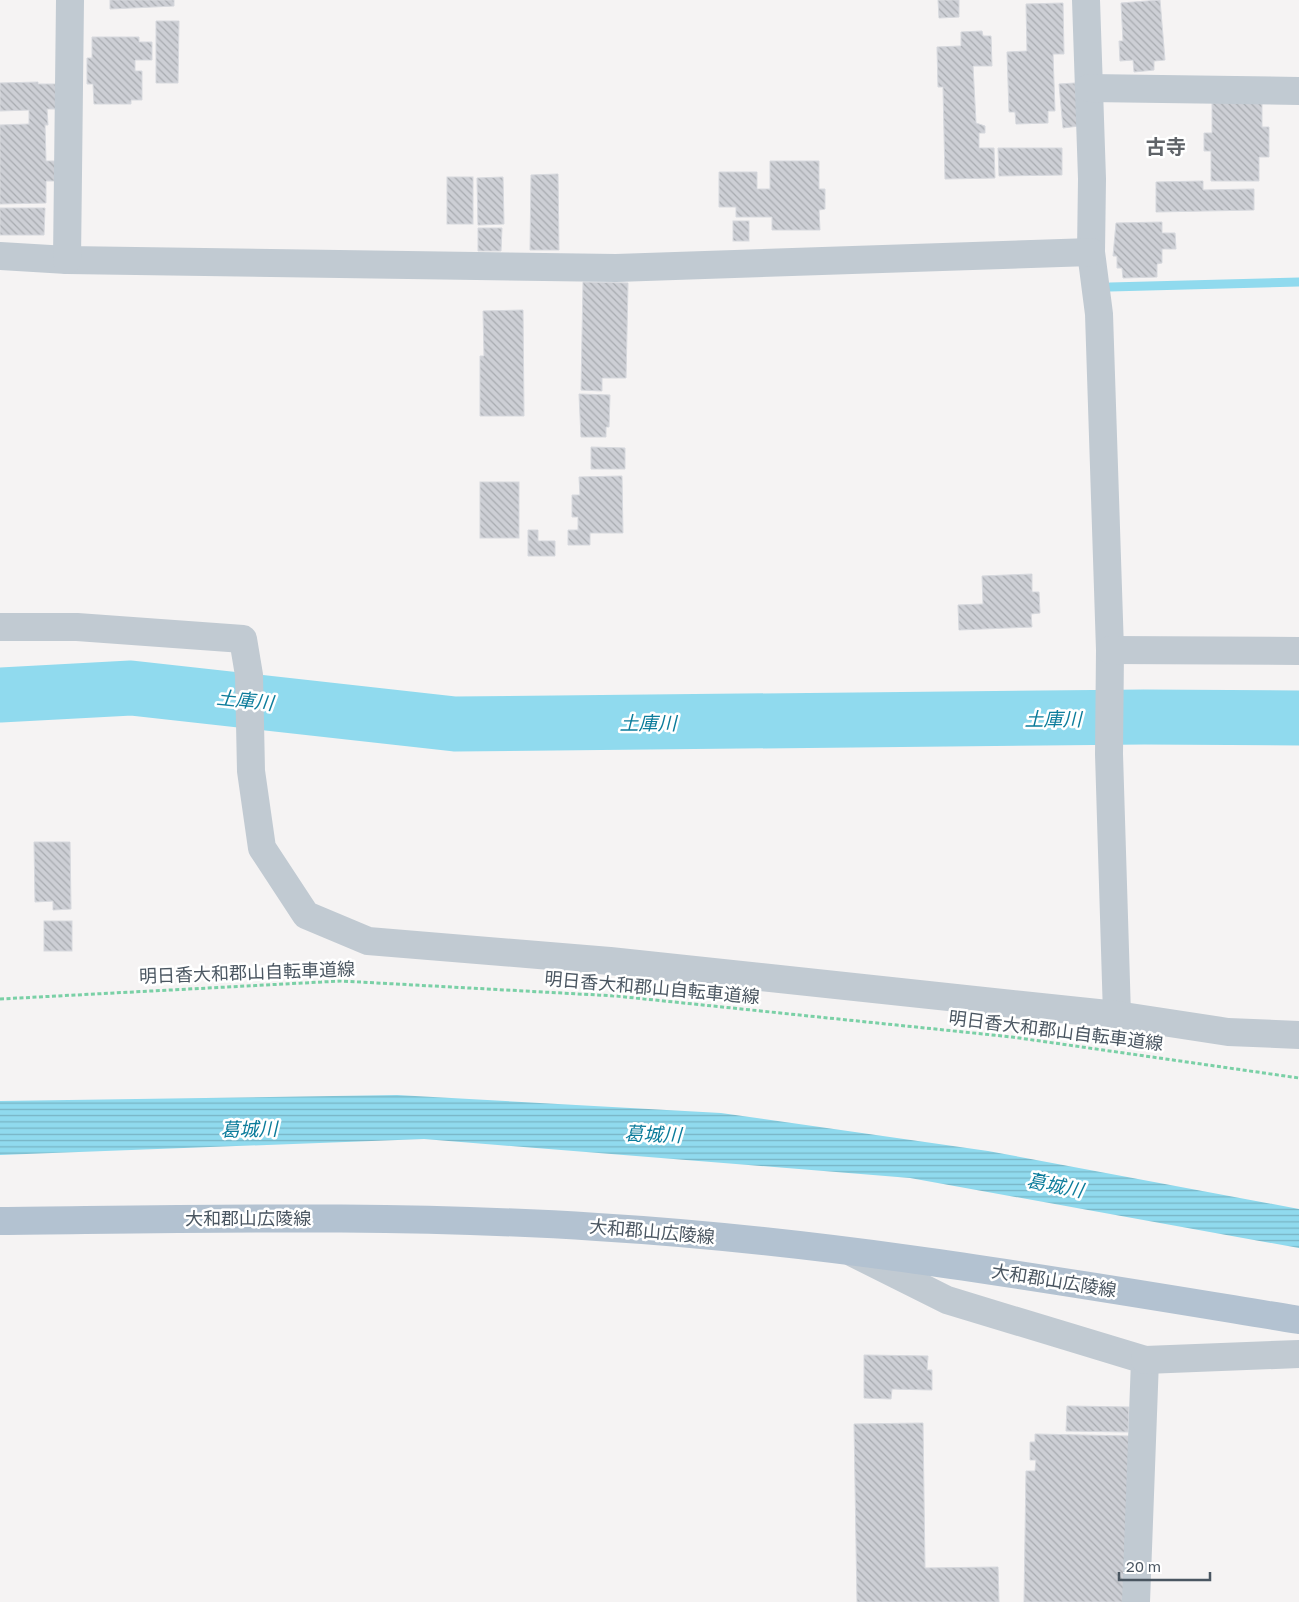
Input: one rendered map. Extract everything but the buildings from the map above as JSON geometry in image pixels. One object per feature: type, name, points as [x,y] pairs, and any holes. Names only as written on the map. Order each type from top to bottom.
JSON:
[{"type":"main road","name":"大和郡山広陵線","points":[[0,1221],[288,1218],[442,1220],[598,1227],[851,1252],[1043,1279],[1299,1320]]},
{"type":"street","points":[[67,260],[70,0]]},
{"type":"street","points":[[1086,0],[1091,252],[1099,314],[1110,650],[1108,683],[1117,1014]]},
{"type":"street","points":[[1089,88],[1299,90]]},
{"type":"street","points":[[0,256],[67,260],[616,268],[1091,252]]},
{"type":"street","points":[[0,628],[77,628],[243,639],[249,675],[251,771],[262,848],[306,915],[368,940],[610,961],[1117,1014],[1228,1032],[1299,1035]]},
{"type":"street","points":[[1110,650],[1299,651]]},
{"type":"street","points":[[851,1252],[947,1300],[1145,1360],[1299,1354]]},
{"type":"street","points":[[1136,1602],[1145,1360]]},
{"type":"path","name":"明日香大和郡山自転車道線","points":[[0,999],[341,981],[616,996],[1012,1037],[1299,1078]]},
{"type":"water","name":"葛城川","points":[[397,1095],[721,1113],[988,1151],[1299,1209],[1299,1248],[910,1178],[424,1139],[0,1155],[0,1101]]},
{"type":"waterway","points":[[1110,287],[1299,282]]},
{"type":"waterway","name":"土庫川","points":[[0,695],[131,688],[455,724],[1144,717],[1299,718]]},
{"type":"district","name":"古寺","points":[[1166,147]]}]
